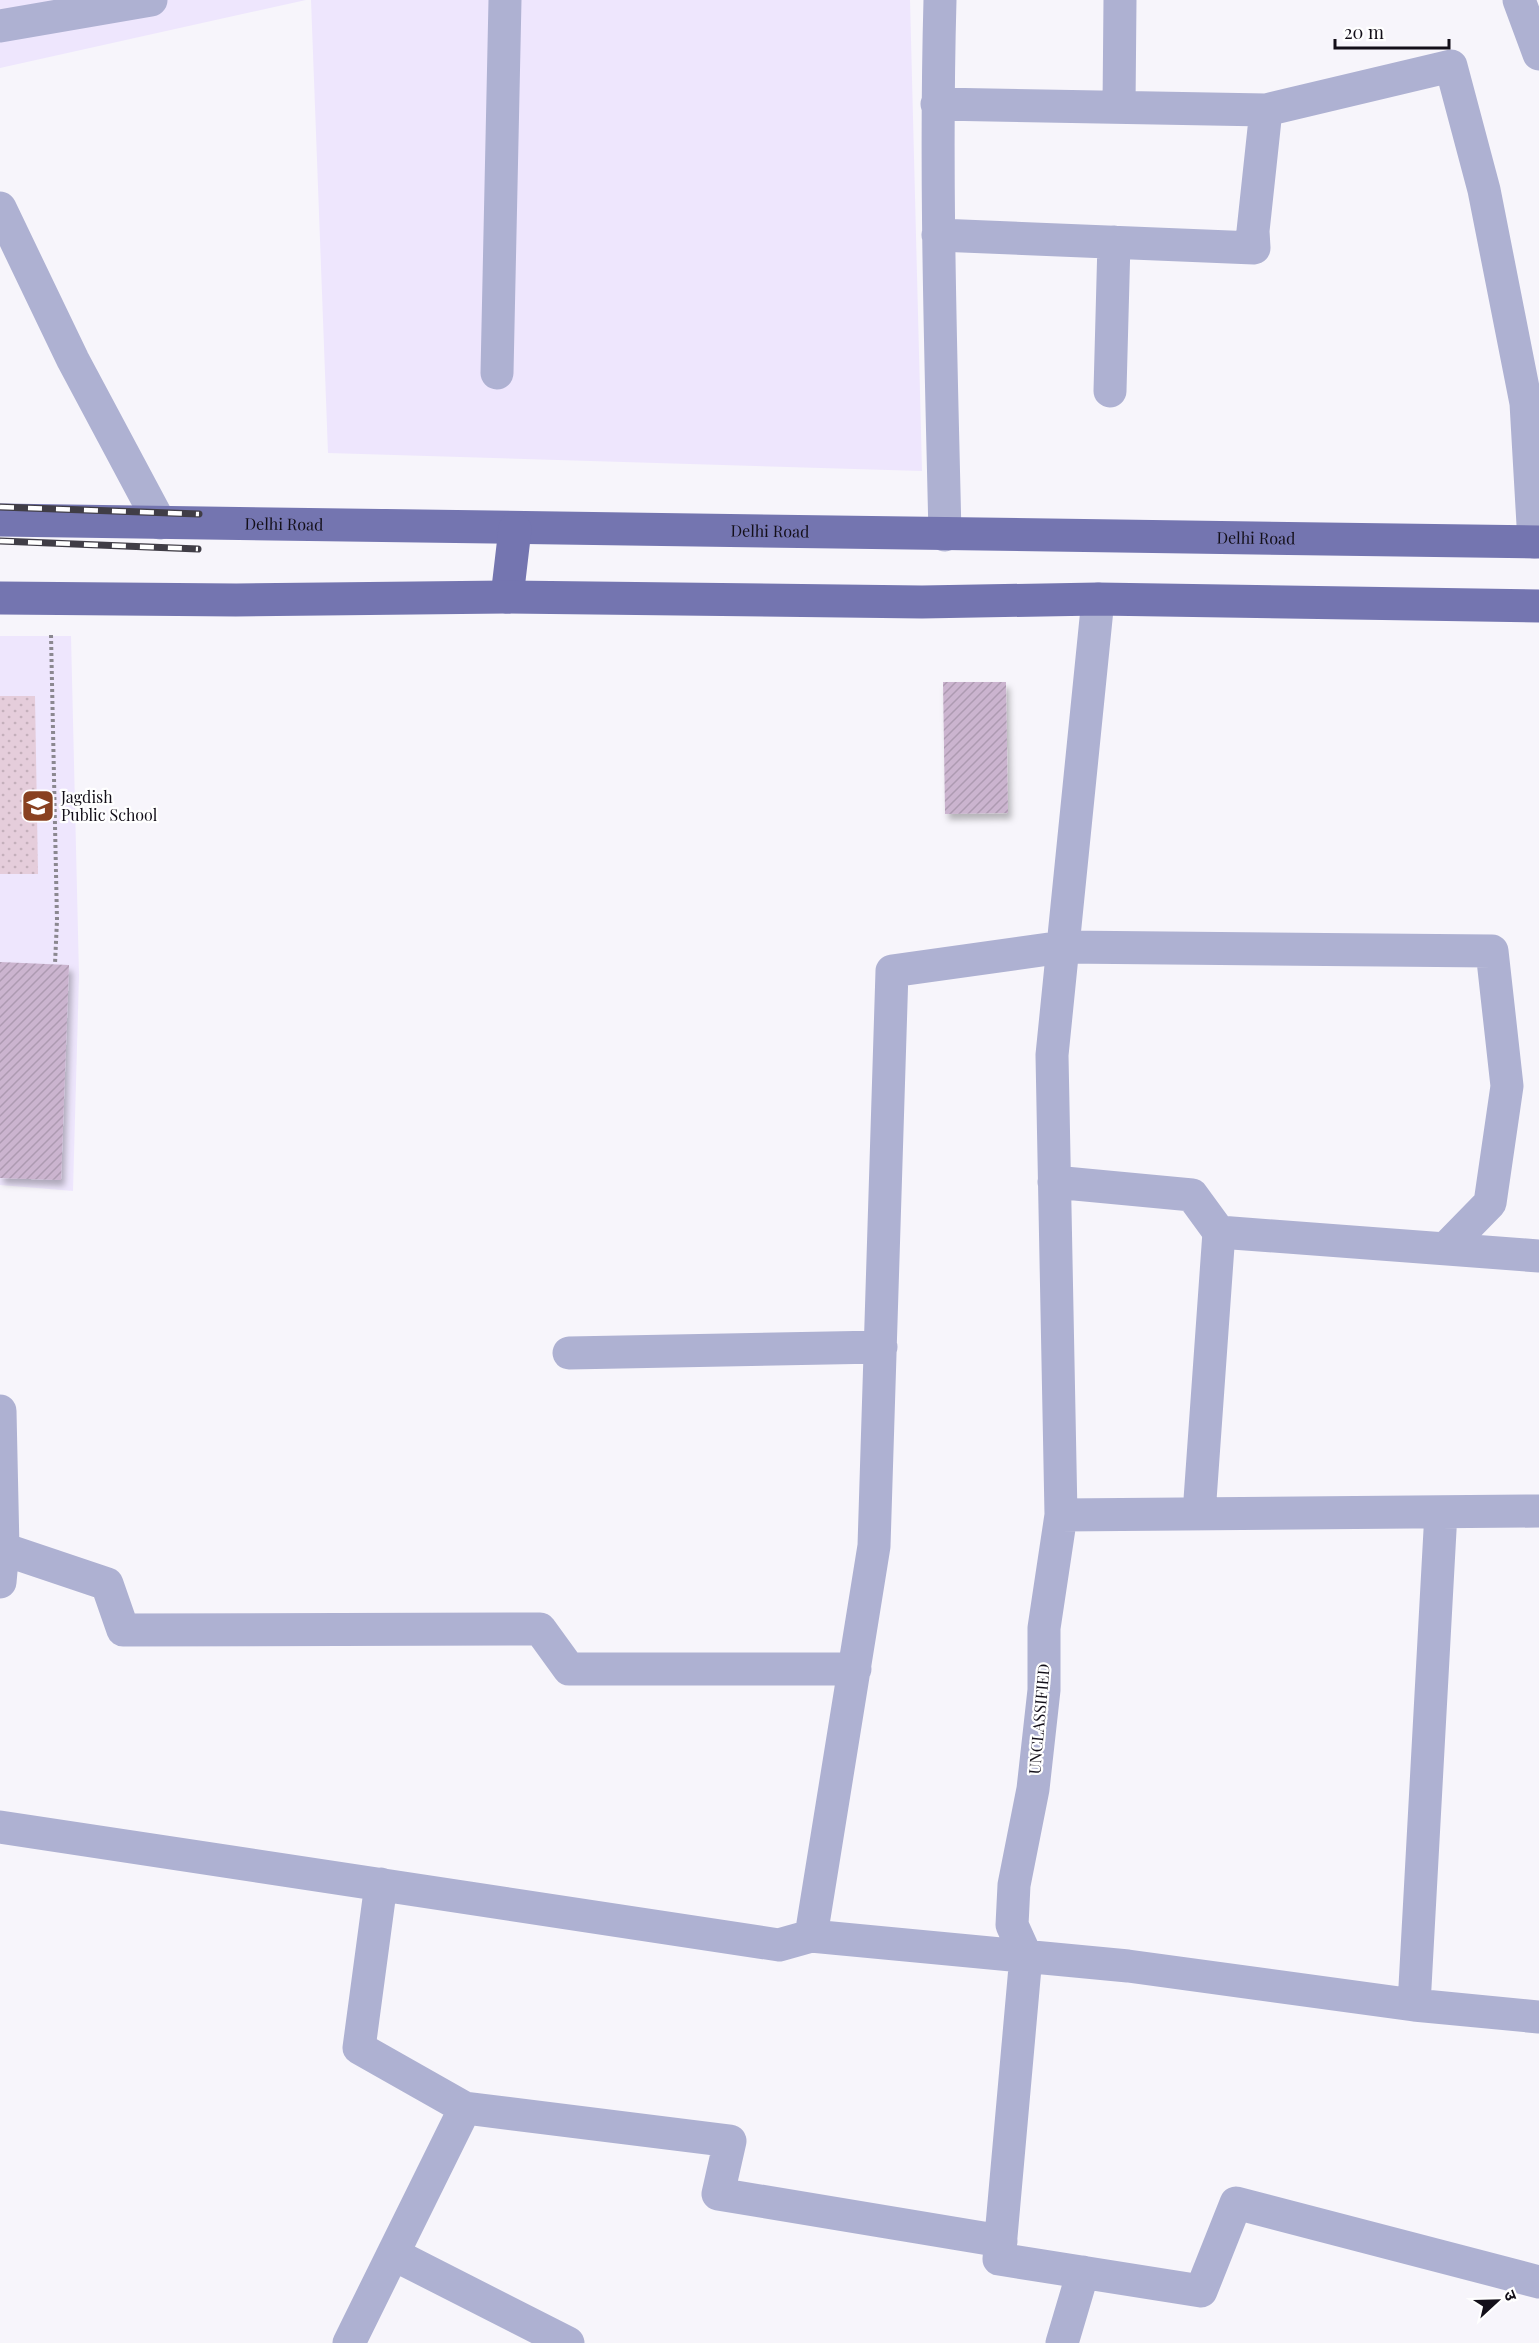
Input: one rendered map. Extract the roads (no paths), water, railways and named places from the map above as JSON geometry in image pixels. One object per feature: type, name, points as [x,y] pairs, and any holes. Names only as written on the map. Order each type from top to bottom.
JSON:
[{"type":"main road","name":"Delhi Road","points":[[0,520],[1537,542]]},
{"type":"main road","points":[[507,597],[515,529]]},
{"type":"main road","points":[[0,598],[236,600],[507,597],[922,602],[1098,599],[1539,606]]},
{"type":"street","points":[[0,26],[151,0]]},
{"type":"street","points":[[497,373],[505,0]]},
{"type":"street","points":[[940,0],[938,235],[945,535]]},
{"type":"street","points":[[1119,107],[1120,0]]},
{"type":"street","points":[[1519,0],[1539,54]]},
{"type":"street","points":[[938,104],[1266,110],[1451,66],[1484,190],[1526,403],[1537,542]]},
{"type":"street","points":[[938,235],[1254,248],[1253,231],[1266,110]]},
{"type":"street","points":[[0,208],[73,360],[160,523]]},
{"type":"street","points":[[1110,391],[1114,242]]},
{"type":"street","name":"UNCLASSIFIED","points":[[1026,1956],[1012,1924],[1014,1885],[1033,1789],[1044,1690],[1044,1628],[1061,1515],[1052,1054],[1098,599]]},
{"type":"street","points":[[811,1936],[874,1545],[892,970],[1063,947],[1492,951],[1508,1086],[1490,1203],[1446,1248]]},
{"type":"street","points":[[1054,1182],[1192,1195],[1220,1232],[1199,1514]]},
{"type":"street","points":[[1220,1232],[1539,1256]]},
{"type":"street","points":[[569,1353],[881,1347]]},
{"type":"street","points":[[0,1411],[3,1549],[0,1582]]},
{"type":"street","points":[[1061,1515],[1539,1511]]},
{"type":"street","points":[[1414,2005],[1441,1512]]},
{"type":"street","points":[[3,1549],[107,1584],[123,1630],[540,1629],[569,1669],[855,1669]]},
{"type":"street","points":[[0,1827],[779,1945],[811,1936],[1026,1956],[1128,1966],[1414,2005],[1539,2017]]},
{"type":"street","points":[[381,1884],[359,2048],[465,2108],[730,2141],[718,2194],[1001,2241]]},
{"type":"street","points":[[1026,1956],[999,2259],[1202,2291],[1236,2203],[1539,2282]]},
{"type":"street","points":[[349,2343],[465,2108]]},
{"type":"street","points":[[393,2254],[568,2343]]},
{"type":"street","points":[[1062,2343],[1083,2272]]},
{"type":"railway","points":[[0,507],[199,514]]},
{"type":"railway","points":[[0,541],[198,549]]},
{"type":"place","name":"Jagdish Public School","points":[[38,806]]}]
